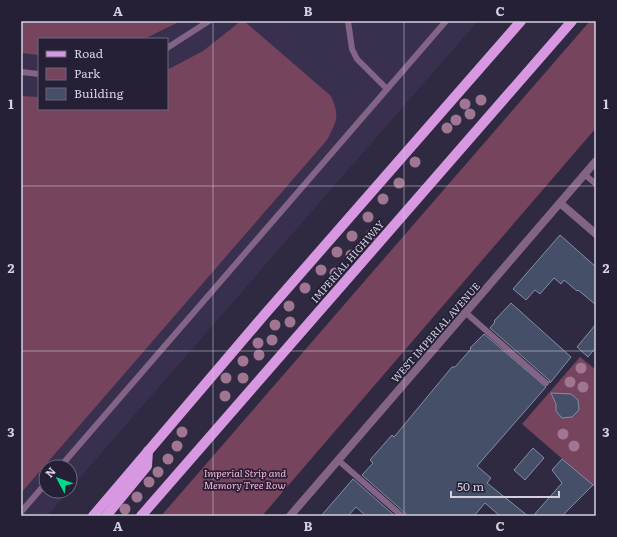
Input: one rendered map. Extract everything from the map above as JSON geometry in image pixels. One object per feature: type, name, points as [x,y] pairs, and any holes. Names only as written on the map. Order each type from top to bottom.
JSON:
[{"type":"main road","points":[[93,516],[265,314],[521,21]]},
{"type":"main road","name":"IMPERIAL HIGHWAY","points":[[141,516],[572,21]]},
{"type":"main road","points":[[106,516],[147,466],[148,451]]},
{"type":"street","name":"WEST IMPERIAL AVENUE","points":[[290,516],[596,161]]},
{"type":"street","points":[[560,202],[596,234]]},
{"type":"lane","points":[[168,47],[209,21]]},
{"type":"lane","points":[[348,21],[352,49],[357,60],[386,89]]},
{"type":"lane","points":[[67,459],[446,21]]},
{"type":"lane","points":[[21,72],[38,74]]},
{"type":"lane","points":[[584,174],[596,184]]},
{"type":"lane","points":[[465,312],[546,383]]},
{"type":"lane","points":[[338,460],[402,516]]},
{"type":"lane","points":[[21,512],[38,492]]},
{"type":"shaded area","points":[[21,21],[478,21],[78,480],[78,459],[38,459],[38,499],[62,499],[47,516],[21,516]]},
{"type":"green space","points":[[21,21],[181,21],[146,38],[38,38],[38,55],[21,53]]},
{"type":"green space","points":[[241,21],[244,21],[331,96],[336,109],[335,123],[327,140],[50,459],[38,459],[38,473],[21,493],[21,96],[38,97],[38,110],[168,110],[168,69],[203,51]]},
{"type":"green space","name":"Imperial Strip and Memory Tree Row","points":[[590,21],[596,21],[596,128],[262,516],[161,516]]},
{"type":"green space","points":[[580,357],[596,370],[596,488],[522,424]]},
{"type":"building","points":[[560,235],[596,267],[596,305],[564,280],[561,284],[554,278],[540,294],[535,290],[526,300],[513,289]]},
{"type":"building","points":[[511,303],[571,357],[550,383],[549,380],[490,328],[495,322],[494,321]]},
{"type":"building","points":[[596,324],[596,347],[588,357],[577,347]]},
{"type":"building","points":[[484,334],[546,387],[477,466],[491,478],[487,483],[528,516],[500,516],[485,503],[474,516],[406,516],[405,513],[362,475],[373,463],[370,460],[392,435],[394,437],[452,367],[455,367],[471,349],[470,348]]},
{"type":"building","points":[[551,393],[571,394],[578,400],[579,410],[572,417],[562,418],[556,411],[556,404]]},
{"type":"building","points":[[533,448],[544,458],[525,480],[514,470]]},
{"type":"building","points":[[562,459],[593,485],[562,516],[533,516],[562,483],[552,470]]},
{"type":"building","points":[[353,479],[395,516],[366,516],[356,507],[348,516],[321,516]]}]
